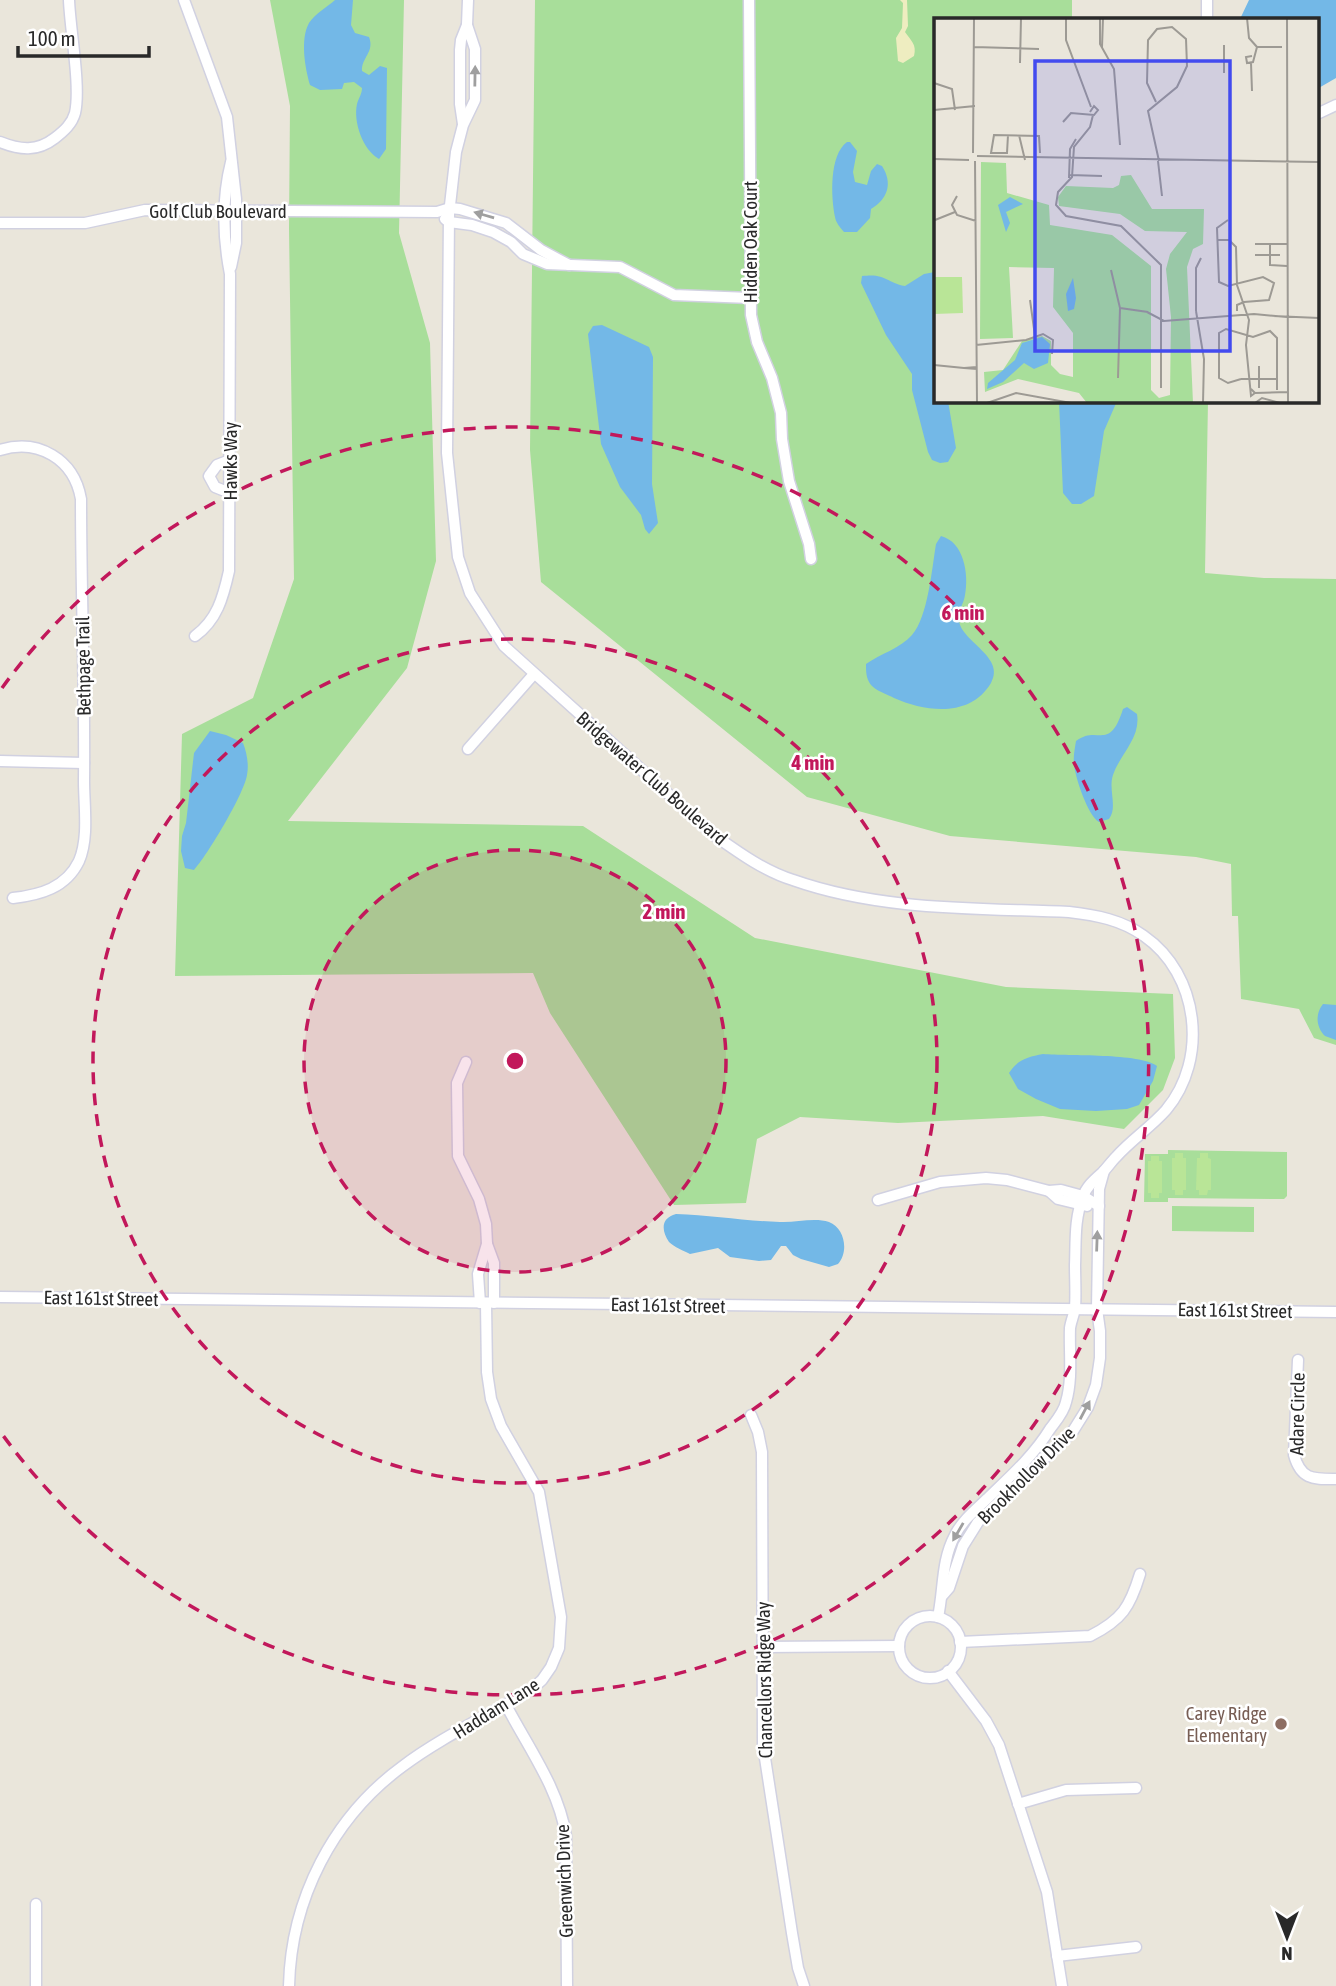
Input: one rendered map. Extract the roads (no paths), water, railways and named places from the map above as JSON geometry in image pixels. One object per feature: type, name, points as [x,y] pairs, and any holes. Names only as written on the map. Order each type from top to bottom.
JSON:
[{"type":"street","points":[[0,142],[26,149],[39,147],[58,136],[72,119],[76,94],[69,0]]},
{"type":"street","name":"Hawks Way","points":[[184,0],[223,102],[229,129],[231,162],[226,183],[236,243],[230,274],[230,552],[226,586],[208,626],[195,636]]},
{"type":"street","name":"Bridgewater Club Boulevard","points":[[463,125],[460,104],[460,50],[467,25],[468,0]]},
{"type":"street","name":"Hidden Oak Court","points":[[749,0],[750,298],[757,342],[772,378],[781,414],[789,481],[809,544],[811,559]]},
{"type":"street","points":[[1206,18],[1208,0]]},
{"type":"street","name":"Bridgewater Club Boulevard","points":[[467,25],[475,49],[475,100],[463,125],[456,152],[450,208],[447,453],[458,557],[470,593],[504,646],[714,835],[745,857],[790,880],[850,897],[891,903],[1097,916],[1122,923],[1145,936],[1162,952],[1180,977],[1188,999],[1194,1028],[1187,1072],[1166,1110],[1091,1182],[1082,1201]]},
{"type":"street","points":[[1318,113],[1336,104]]},
{"type":"street","name":"Golf Club Boulevard","points":[[0,223],[85,223],[145,210],[437,212],[450,208],[506,223],[548,254],[569,265]]},
{"type":"street","name":"Golf Club Boulevard","points":[[437,212],[449,222],[483,228],[511,242],[523,254],[539,262],[620,267],[664,291],[683,297],[750,298]]},
{"type":"street","points":[[511,242],[520,234]]},
{"type":"street","name":"Bethpage Trail","points":[[0,450],[21,446],[46,451],[66,465],[76,480],[80,494],[83,840],[79,859],[60,885],[33,895],[13,898]]},
{"type":"street","points":[[230,460],[217,465],[209,476],[215,487],[230,493]]},
{"type":"street","points":[[468,749],[534,674]]},
{"type":"street","points":[[0,761],[84,763]]},
{"type":"street","points":[[466,1062],[457,1083],[458,1156],[482,1208],[487,1244],[494,1263],[486,1303]]},
{"type":"street","points":[[1097,1309],[1099,1189],[1104,1171]]},
{"type":"street","points":[[878,1200],[940,1182],[974,1178],[1007,1181],[1049,1191],[1058,1199],[1099,1206]]},
{"type":"street","points":[[1074,1309],[1076,1237],[1082,1201]]},
{"type":"street","points":[[486,1303],[478,1274],[487,1244]]},
{"type":"street","name":"East 161st Street","points":[[0,1297],[1336,1311]]},
{"type":"street","name":"Haddam Lane","points":[[289,1986],[291,1955],[303,1902],[337,1833],[380,1784],[404,1765],[532,1689],[551,1667],[559,1648],[561,1618],[539,1492],[501,1426],[491,1399],[487,1372],[486,1303]]},
{"type":"street","name":"Brookhollow Drive","points":[[938,1617],[942,1578],[955,1535],[964,1522],[1029,1458],[1061,1414],[1067,1401],[1070,1326],[1074,1309]]},
{"type":"street","name":"Brookhollow Drive","points":[[942,1596],[949,1588],[963,1546],[978,1522],[1073,1431],[1088,1407],[1096,1385],[1100,1358],[1097,1309]]},
{"type":"street","name":"Adare Circle","points":[[1298,1360],[1294,1455],[1298,1469],[1306,1476],[1336,1479]]},
{"type":"street","name":"Chancellors Ridge Way","points":[[751,1415],[762,1452],[763,1745],[794,1945],[804,1986]]},
{"type":"street","points":[[960,1642],[1090,1636],[1120,1617],[1132,1600],[1140,1574]]},
{"type":"street","points":[[922,1617],[938,1617],[955,1629],[960,1642],[958,1658],[948,1671],[932,1677],[916,1674],[903,1663],[899,1646],[903,1631],[922,1617]]},
{"type":"street","points":[[763,1647],[899,1646]]},
{"type":"street","points":[[948,1671],[995,1735],[1047,1892],[1062,1986]]},
{"type":"street","name":"Greenwich Drive","points":[[506,1705],[556,1797],[564,1821],[567,1986]]},
{"type":"street","points":[[1018,1804],[1066,1790],[1136,1788]]},
{"type":"street","points":[[36,1904],[36,1986]]},
{"type":"street","points":[[1057,1956],[1136,1947]]},
{"type":"water","points":[[335,0],[353,0],[351,25],[355,33],[369,37],[370,47],[362,71],[369,75],[380,66],[387,68],[386,149],[379,159],[368,149],[356,119],[362,88],[354,82],[344,83],[342,89],[320,90],[310,85],[304,54],[306,30],[314,17]]},
{"type":"water","points":[[1249,0],[1336,0],[1336,78],[1318,88],[1318,18],[1240,18]]},
{"type":"water","points":[[847,142],[857,151],[853,172],[855,182],[867,185],[871,171],[877,164],[882,166],[888,184],[885,195],[871,209],[870,218],[857,232],[844,232],[836,221],[834,209],[834,166],[841,148]]},
{"type":"water","points":[[934,272],[934,402],[948,402],[956,448],[948,462],[940,463],[932,460],[928,452],[912,390],[912,374],[886,335],[861,283],[862,276],[876,276],[905,286],[924,274]]},
{"type":"water","points":[[602,325],[649,347],[653,357],[652,484],[658,523],[649,534],[641,515],[620,487],[601,444],[588,334],[593,326]]},
{"type":"water","points":[[1059,402],[1117,402],[1104,431],[1094,496],[1081,504],[1072,504],[1063,493]]},
{"type":"water","points":[[941,536],[955,545],[963,560],[966,578],[959,617],[962,629],[988,657],[994,674],[982,694],[971,702],[960,707],[933,709],[906,703],[876,689],[867,677],[866,664],[902,644],[917,627],[928,592],[936,544]]},
{"type":"water","points":[[1127,707],[1137,714],[1136,731],[1113,775],[1112,814],[1109,819],[1099,822],[1083,796],[1077,778],[1074,761],[1076,741],[1091,735],[1108,734],[1118,722],[1123,709]]},
{"type":"water","points":[[210,731],[243,743],[248,771],[232,810],[194,870],[185,868],[181,851],[182,836],[194,753]]},
{"type":"water","points":[[1323,1004],[1336,1005],[1336,1040],[1325,1036],[1318,1025]]},
{"type":"water","points":[[1043,1054],[1120,1057],[1157,1066],[1153,1081],[1139,1105],[1127,1109],[1096,1111],[1060,1109],[1018,1089],[1009,1073],[1024,1059]]},
{"type":"water","points":[[676,1214],[780,1222],[829,1222],[839,1229],[842,1235],[843,1253],[838,1264],[829,1267],[801,1259],[793,1255],[786,1246],[781,1246],[771,1260],[759,1261],[730,1257],[718,1248],[690,1254],[671,1244],[665,1233],[665,1221]]},
{"type":"place","name":"Carey Ridge Elementary","points":[[1281,1724]]}]
